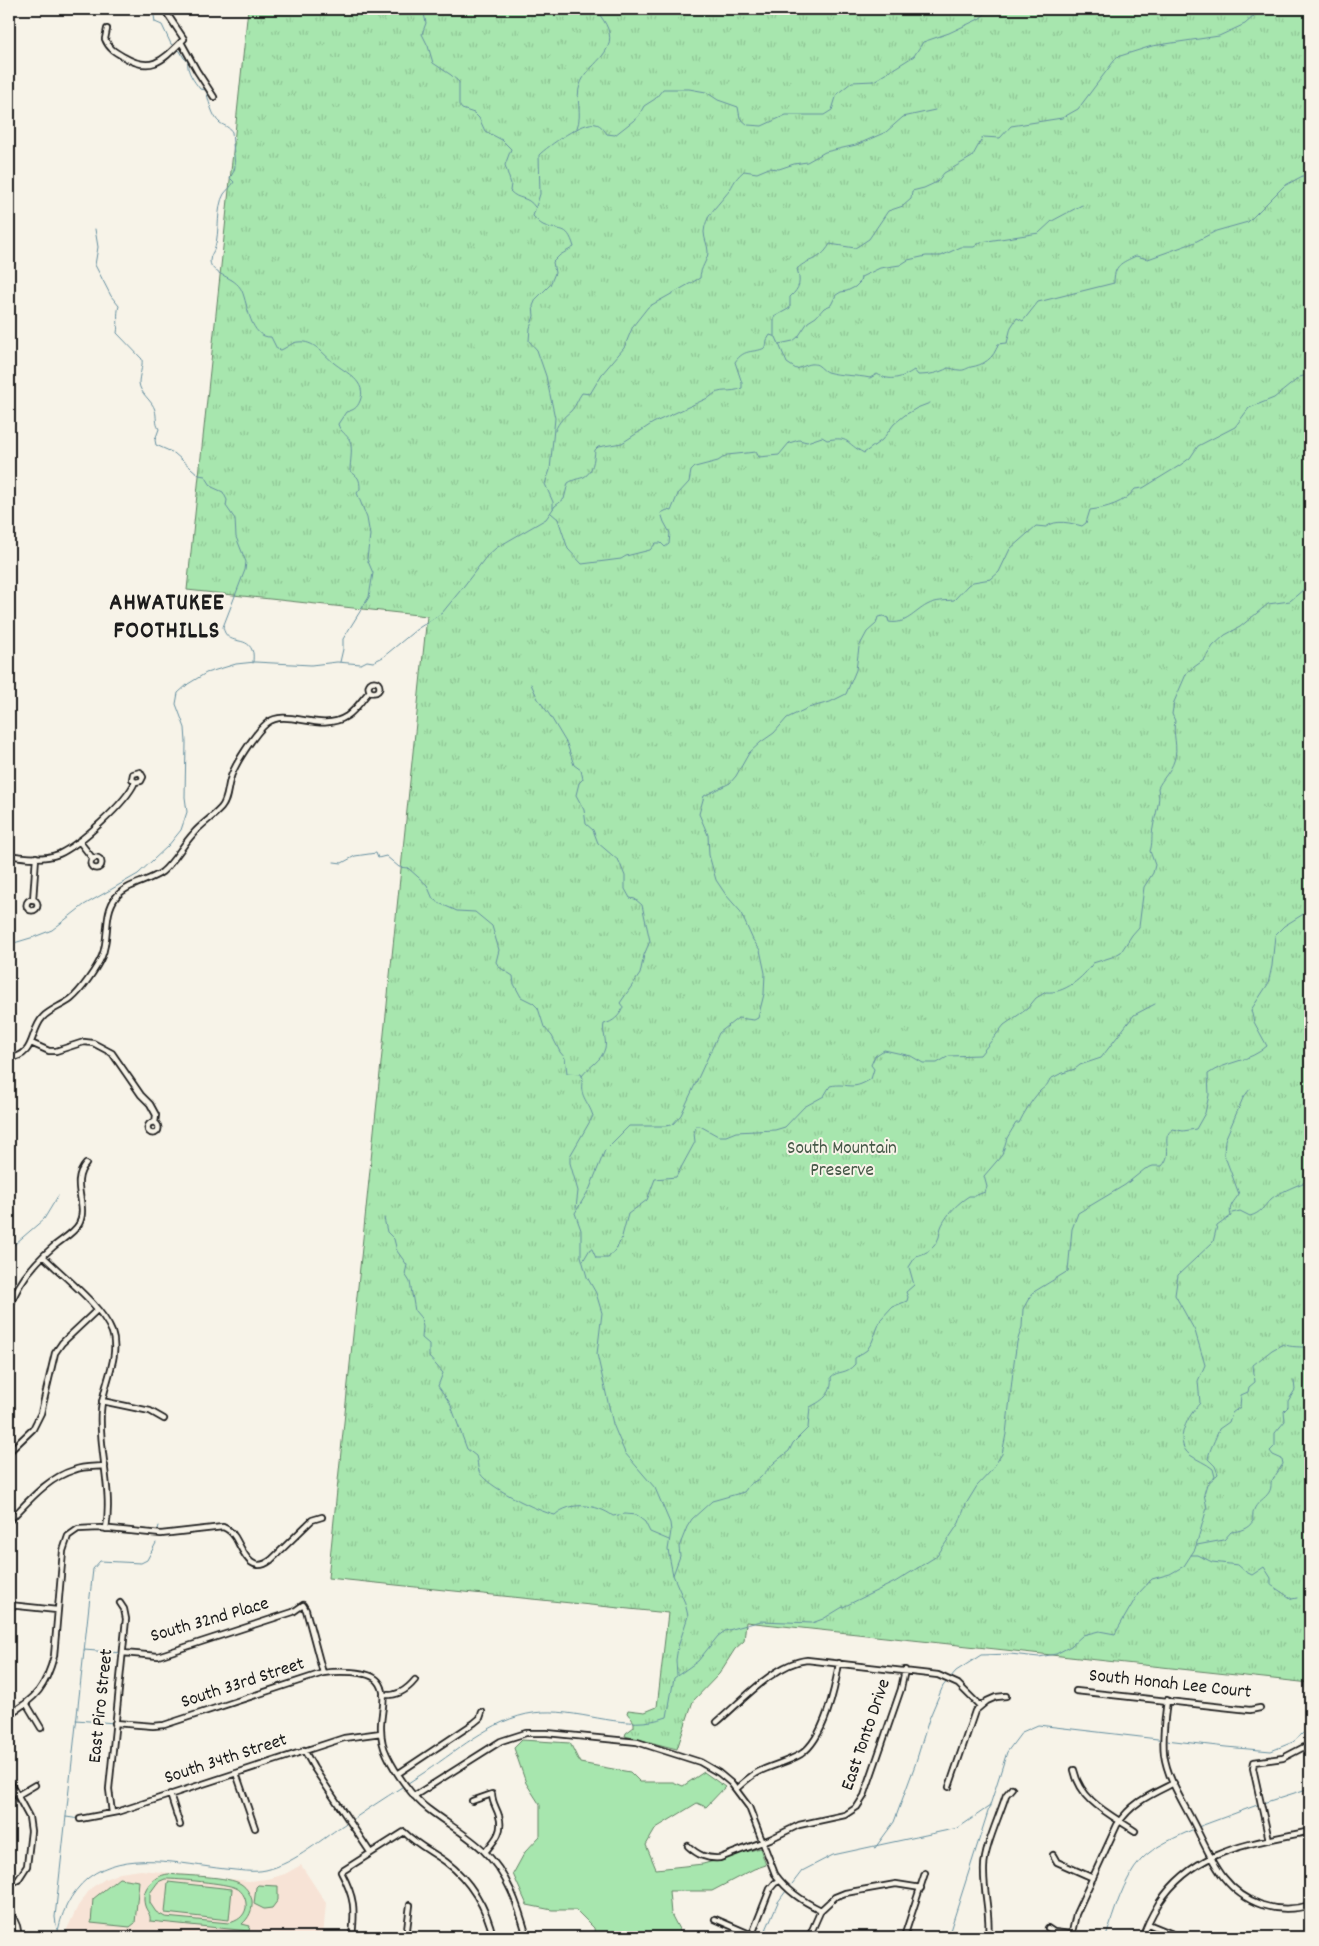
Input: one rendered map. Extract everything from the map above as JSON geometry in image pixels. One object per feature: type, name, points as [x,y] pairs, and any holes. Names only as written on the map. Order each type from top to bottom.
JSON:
[{"type":"street","points":[[164,9],[184,39],[182,42],[197,71],[214,97]]},
{"type":"street","points":[[107,29],[105,39],[112,50],[138,64],[156,63],[165,58],[182,42]]},
{"type":"street","points":[[9,1058],[21,1055],[31,1043],[41,1020],[56,1007],[72,999],[101,959],[109,912],[114,899],[125,890],[154,878],[164,870],[193,834],[220,809],[227,796],[230,779],[238,762],[268,722],[282,718],[324,724],[340,720],[355,710],[370,691]]},
{"type":"street","points":[[9,855],[36,857],[59,854],[108,816],[135,782]]},
{"type":"street","points":[[79,840],[93,858]]},
{"type":"street","points":[[33,900],[36,857]]},
{"type":"street","points":[[31,1043],[49,1051],[61,1050],[77,1043],[89,1042],[112,1053],[141,1095],[150,1104],[156,1115],[154,1123]]},
{"type":"street","points":[[9,1309],[20,1283],[43,1256],[75,1230],[80,1222],[81,1207],[78,1178],[86,1164]]},
{"type":"street","points":[[43,1256],[97,1310],[106,1321],[112,1333],[114,1348],[100,1418],[108,1503],[106,1529]]},
{"type":"street","points":[[9,1452],[38,1422],[55,1354],[62,1343],[97,1310]]},
{"type":"street","points":[[102,1401],[150,1411],[164,1419]]},
{"type":"street","points":[[9,1520],[46,1485],[60,1476],[76,1469],[105,1466]]},
{"type":"street","points":[[9,1714],[26,1704],[37,1694],[50,1672],[54,1656],[63,1551],[65,1542],[71,1532],[85,1528],[161,1534],[223,1527],[235,1536],[246,1559],[257,1564],[263,1564],[271,1560],[312,1520],[322,1517]]},
{"type":"street","name":"East Piro Street","points":[[112,1813],[108,1790],[126,1613],[120,1603]]},
{"type":"street","points":[[9,1605],[57,1610]]},
{"type":"street","name":"South 32nd Place","points":[[123,1653],[151,1656],[167,1653],[293,1612],[303,1605],[323,1673]]},
{"type":"street","points":[[717,1722],[775,1672],[790,1664],[807,1660],[931,1673],[951,1681],[970,1695],[980,1706]]},
{"type":"street","points":[[736,1788],[757,1773],[801,1754],[814,1743],[822,1725],[837,1678],[839,1663]]},
{"type":"street","name":"East Tonto Drive","points":[[688,1846],[701,1856],[720,1858],[799,1825],[844,1815],[857,1807],[864,1796],[901,1689],[905,1670]]},
{"type":"street","name":"South 33rd Street","points":[[115,1723],[164,1725],[323,1673],[366,1674],[379,1681],[383,1696]]},
{"type":"street","points":[[415,1680],[402,1692],[383,1696],[381,1732],[387,1754],[414,1796],[428,1810],[461,1831],[485,1852],[508,1882],[520,1910],[527,1937]]},
{"type":"street","name":"South Honah Lee Court","points":[[1076,1691],[1250,1710],[1260,1708]]},
{"type":"street","points":[[949,1787],[975,1712],[980,1706],[996,1697],[1006,1696]]},
{"type":"street","points":[[1167,1700],[1164,1736],[1166,1765],[1210,1857],[1222,1876],[1236,1892],[1253,1902],[1272,1908],[1289,1910],[1310,1906]]},
{"type":"street","points":[[26,1704],[41,1728]]},
{"type":"street","points":[[398,1773],[474,1723],[480,1718],[482,1712]]},
{"type":"street","name":"South 34th Street","points":[[80,1819],[112,1813],[344,1738],[381,1732]]},
{"type":"street","points":[[414,1796],[501,1740],[526,1734],[547,1733],[637,1742],[700,1762],[719,1772],[736,1788],[750,1807],[775,1874],[780,1881],[792,1893],[821,1910]]},
{"type":"street","points":[[1269,1840],[1253,1768],[1254,1762],[1283,1758],[1310,1744]]},
{"type":"street","points":[[304,1750],[319,1776],[370,1852]]},
{"type":"street","points":[[1074,1770],[1079,1786],[1085,1795],[1096,1805],[1135,1831]]},
{"type":"street","points":[[236,1773],[255,1828]]},
{"type":"street","points":[[9,1780],[30,1817],[31,1831],[27,1866],[18,1880],[9,1884]]},
{"type":"street","points":[[1048,1928],[1054,1932],[1071,1936],[1076,1914],[1120,1820],[1139,1800],[1174,1784]]},
{"type":"street","points":[[18,1795],[35,1785]]},
{"type":"street","points":[[988,1937],[989,1921],[984,1882],[984,1860],[1006,1795],[1012,1788]]},
{"type":"street","points":[[170,1794],[180,1825]]},
{"type":"street","points":[[472,1801],[492,1794],[492,1803],[499,1816],[501,1827],[497,1838],[485,1852]]},
{"type":"street","points":[[1143,1937],[1153,1913],[1167,1892],[1192,1868],[1210,1857],[1228,1850],[1310,1831]]},
{"type":"street","points":[[352,1937],[354,1902],[341,1872],[404,1832],[452,1867],[469,1885],[483,1908],[493,1937]]},
{"type":"street","points":[[1053,1855],[1057,1862],[1093,1878]]},
{"type":"street","points":[[904,1937],[926,1873]]},
{"type":"street","points":[[715,1919],[752,1936],[770,1890],[775,1883],[780,1881]]},
{"type":"street","points":[[808,1937],[821,1910],[827,1902],[835,1897],[845,1893],[896,1884],[921,1888]]},
{"type":"street","points":[[406,1937],[410,1905]]},
{"type":"street","points":[[9,1908],[20,1937]]},
{"type":"street","points":[[1148,1924],[1180,1937]]},
{"type":"shaded area","points":[[301,1865],[326,1903],[323,1937],[66,1937],[67,1929],[78,1906],[91,1888],[105,1879],[120,1873],[141,1870],[249,1881],[268,1879],[285,1874]]},
{"type":"green space","name":"South Mountain Preserve","points":[[248,9],[1310,9],[1310,1683],[746,1622],[744,1641],[735,1649],[719,1674],[693,1701],[677,1749],[625,1736],[634,1727],[634,1722],[627,1713],[628,1710],[645,1712],[657,1707],[668,1613],[328,1578],[427,616],[187,590]]},
{"type":"green space","points":[[522,1740],[570,1743],[580,1763],[630,1772],[640,1782],[673,1782],[683,1786],[704,1772],[725,1787],[706,1807],[697,1803],[656,1828],[646,1845],[656,1869],[703,1864],[760,1848],[766,1865],[754,1869],[712,1891],[669,1891],[671,1914],[683,1937],[595,1937],[594,1928],[576,1910],[552,1910],[527,1905],[513,1874],[525,1852],[540,1836],[540,1805],[526,1783],[514,1748]]},
{"type":"green space","points":[[162,1875],[227,1879],[241,1884],[248,1891],[252,1900],[250,1914],[242,1924],[250,1926],[249,1931],[150,1921],[145,1906],[144,1894],[149,1884]],"holes":[[[165,1879],[213,1883],[236,1888],[241,1891],[245,1899],[246,1908],[244,1914],[229,1923],[165,1917],[156,1912],[150,1903],[150,1893],[158,1882]]]},
{"type":"green space","points":[[119,1878],[139,1881],[135,1923],[130,1927],[91,1923],[93,1899]]},
{"type":"green space","points":[[168,1882],[232,1889],[229,1920],[165,1913]]},
{"type":"green space","points":[[258,1885],[278,1886],[278,1900],[272,1908],[264,1909],[254,1904],[256,1887]]},
{"type":"waterway","points":[[153,9],[155,22],[162,25],[171,44],[188,61],[189,72],[200,89],[206,90],[217,120],[232,132],[235,166],[230,178],[234,182],[222,199],[216,241],[210,259],[211,266],[214,270],[239,286],[254,327],[264,336],[271,337],[277,349],[281,350],[296,342],[314,345],[354,378],[361,388],[362,394],[358,405],[346,412],[338,424],[350,441],[350,471],[357,476],[360,482],[360,489],[357,493],[367,518],[370,535],[367,559],[373,573],[369,597],[343,639],[340,662]]},
{"type":"waterway","points":[[423,9],[426,23],[422,34],[433,63],[459,82],[459,105],[462,109],[474,113],[479,118],[485,131],[502,140],[511,149],[505,165],[511,184],[510,191],[529,201],[535,207]]},
{"type":"waterway","points":[[577,128],[579,122],[578,96],[580,85],[605,52],[610,38],[605,22],[598,12],[599,9]]},
{"type":"waterway","points":[[553,508],[553,502],[545,484],[550,470],[555,418],[546,376],[537,350],[529,341],[530,328],[534,316],[533,306],[536,299],[550,285],[555,273],[553,262],[560,255],[574,247],[566,232],[543,225],[533,216],[540,194],[539,155],[566,135],[590,124],[599,125],[607,134],[615,135],[638,117],[644,106],[655,99],[663,89],[689,89],[706,92],[718,100],[738,107],[740,118],[748,125],[762,126],[786,115],[824,115],[832,110],[837,94],[852,82],[874,81],[914,56],[923,42],[949,33],[979,19],[991,9]]},
{"type":"waterway","points":[[774,336],[774,317],[790,308],[790,297],[796,291],[799,284],[797,269],[801,265],[818,257],[830,244],[855,248],[869,239],[888,211],[903,206],[911,199],[912,191],[937,182],[944,173],[972,157],[983,137],[1000,138],[1011,126],[1062,118],[1078,109],[1117,57],[1152,46],[1219,36],[1245,24],[1262,9]]},
{"type":"waterway","points":[[555,431],[558,424],[573,409],[582,393],[590,394],[602,374],[624,348],[633,326],[648,307],[700,278],[708,252],[704,232],[706,222],[711,212],[744,171],[757,173],[769,168],[779,169],[807,162],[825,152],[856,145],[886,132],[903,117],[935,110]]},
{"type":"waterway","points":[[9,942],[14,943],[52,930],[84,905],[138,874],[168,846],[181,830],[187,812],[185,797],[186,742],[185,728],[176,704],[178,693],[188,684],[206,673],[236,664],[255,662],[311,665],[337,662],[361,664],[367,661],[373,662],[383,657],[417,629],[442,613],[486,557],[496,548],[546,519],[555,506],[564,499],[568,483],[587,475],[592,465],[595,450],[598,447],[622,443],[653,423],[718,392],[742,388],[735,362],[743,354],[766,347],[770,335],[776,337],[787,363],[796,369],[814,364],[827,372],[870,378],[877,374],[887,378],[900,377],[914,370],[918,375],[926,375],[948,368],[964,370],[984,363],[994,354],[998,344],[1007,343],[1011,327],[1017,318],[1023,321],[1038,302],[1114,283],[1115,272],[1119,265],[1136,256],[1148,259],[1193,243],[1216,231],[1248,222],[1284,186],[1310,172]]},
{"type":"waterway","points":[[779,344],[793,341],[808,322],[816,317],[824,308],[831,305],[836,295],[855,287],[860,282],[861,277],[880,268],[900,265],[908,260],[926,256],[941,256],[961,247],[974,247],[981,242],[1039,233],[1052,221],[1082,205]]},
{"type":"waterway","points":[[95,229],[98,247],[95,265],[111,296],[119,306],[117,333],[142,359],[139,383],[155,410],[159,429],[155,440],[156,445],[174,453],[199,475],[205,476],[212,487],[223,492],[227,500],[226,506],[235,519],[236,537],[246,562],[245,570],[223,627],[228,637],[246,643],[249,646],[253,653],[253,663]]},
{"type":"waterway","points":[[673,1575],[668,1550],[671,1531],[670,1523],[655,1488],[625,1453],[613,1424],[597,1354],[602,1313],[596,1293],[587,1277],[581,1256],[581,1230],[575,1213],[590,1188],[605,1150],[629,1126],[672,1125],[681,1115],[719,1033],[738,1018],[754,1020],[758,1018],[764,994],[765,973],[760,950],[753,940],[740,911],[716,880],[709,855],[708,835],[699,814],[704,796],[730,783],[749,753],[774,733],[787,718],[846,694],[856,670],[859,647],[867,632],[876,624],[878,617],[888,618],[889,622],[900,622],[930,603],[954,600],[968,585],[973,582],[991,579],[999,572],[1010,549],[1036,526],[1046,527],[1054,523],[1064,522],[1082,526],[1086,523],[1090,510],[1121,501],[1135,489],[1143,488],[1179,466],[1190,458],[1198,446],[1235,427],[1249,408],[1274,398],[1300,377],[1310,374]]},
{"type":"waterway","points":[[551,513],[558,519],[568,549],[582,564],[621,559],[650,550],[656,543],[661,543],[665,547],[669,544],[670,533],[661,513],[667,510],[671,511],[678,494],[689,482],[691,471],[695,467],[718,461],[727,455],[756,452],[759,457],[779,455],[789,443],[799,440],[807,442],[822,437],[827,440],[840,439],[847,441],[864,453],[882,440],[894,424],[905,415],[930,403]]},
{"type":"waterway","points":[[583,1261],[590,1249],[592,1249],[596,1258],[608,1258],[615,1250],[621,1240],[628,1214],[647,1200],[655,1179],[676,1177],[695,1142],[694,1133],[696,1126],[700,1126],[718,1136],[726,1136],[736,1132],[775,1130],[785,1127],[804,1107],[824,1096],[830,1086],[854,1086],[871,1079],[874,1069],[871,1065],[875,1056],[884,1050],[911,1056],[923,1063],[937,1063],[949,1056],[980,1055],[1004,1025],[1027,1009],[1036,998],[1046,992],[1066,988],[1084,974],[1093,963],[1121,952],[1139,927],[1144,887],[1153,873],[1155,865],[1150,851],[1158,803],[1158,788],[1174,761],[1176,746],[1175,721],[1172,714],[1174,702],[1187,672],[1204,660],[1213,646],[1225,635],[1240,627],[1268,604],[1290,601],[1310,584]]},
{"type":"waterway","points":[[531,684],[538,699],[567,744],[574,765],[581,770],[583,779],[579,783],[576,795],[584,810],[586,824],[593,830],[598,843],[619,861],[625,876],[625,889],[630,898],[635,899],[642,905],[650,941],[644,955],[640,974],[620,1003],[623,1007],[622,1010],[616,1018],[604,1024],[605,1045],[603,1053],[582,1076]]},
{"type":"waterway","points":[[334,862],[342,863],[355,856],[376,853],[378,858],[386,856],[399,867],[408,868],[427,885],[433,899],[457,911],[475,912],[492,926],[499,950],[496,962],[499,967],[513,976],[514,984],[521,997],[538,1008],[544,1027],[552,1036],[565,1058],[567,1073],[581,1074],[583,1078],[583,1094],[593,1116],[570,1156],[570,1163],[578,1191],[576,1208]]},
{"type":"waterway","points":[[352,1820],[466,1743],[495,1726],[526,1714],[559,1712],[636,1722],[652,1721],[667,1717],[674,1678],[698,1661],[718,1636],[725,1631],[761,1621],[812,1623],[895,1582],[937,1556],[959,1523],[966,1504],[977,1486],[991,1471],[1002,1454],[1017,1342],[1022,1327],[1023,1309],[1032,1293],[1068,1271],[1072,1229],[1078,1213],[1125,1185],[1145,1169],[1153,1166],[1162,1166],[1166,1161],[1168,1151],[1167,1137],[1169,1133],[1173,1129],[1183,1131],[1196,1129],[1205,1113],[1209,1095],[1208,1074],[1222,1066],[1253,1055],[1267,1046],[1254,1022],[1251,1010],[1268,984],[1275,935],[1284,926],[1310,910]]},
{"type":"waterway","points":[[677,1675],[676,1660],[678,1647],[688,1616],[685,1603],[673,1575],[680,1556],[679,1547],[692,1519],[712,1501],[744,1492],[750,1484],[759,1479],[775,1462],[789,1451],[793,1443],[808,1428],[810,1407],[819,1402],[829,1392],[831,1377],[852,1367],[855,1364],[855,1358],[867,1350],[872,1342],[881,1319],[892,1307],[907,1301],[906,1292],[914,1285],[909,1267],[916,1256],[927,1252],[933,1247],[939,1237],[941,1226],[957,1205],[969,1196],[985,1192],[987,1187],[984,1176],[1002,1155],[1007,1138],[1016,1123],[1019,1123],[1033,1099],[1050,1079],[1075,1069],[1080,1065],[1101,1058],[1134,1015],[1155,1004]]},
{"type":"waterway","points":[[875,1848],[894,1822],[915,1765],[929,1719],[943,1686],[956,1671],[981,1655],[1010,1654],[1039,1657],[1056,1654],[1071,1646],[1083,1635],[1099,1631],[1115,1634],[1138,1594],[1152,1579],[1170,1574],[1184,1566],[1195,1549],[1207,1508],[1204,1494],[1207,1484],[1215,1477],[1213,1469],[1190,1455],[1182,1443],[1182,1436],[1187,1421],[1200,1403],[1198,1381],[1205,1365],[1195,1331],[1175,1295],[1178,1275],[1213,1242],[1217,1226],[1231,1216],[1231,1207],[1239,1194],[1224,1154],[1225,1140],[1243,1098],[1250,1089]]},
{"type":"waterway","points":[[1232,1213],[1240,1211],[1250,1216],[1254,1215],[1274,1197],[1290,1188],[1310,1181]]},
{"type":"waterway","points":[[9,1249],[44,1219],[58,1196]]},
{"type":"waterway","points":[[384,1218],[387,1232],[394,1239],[397,1251],[407,1265],[405,1274],[410,1282],[415,1311],[421,1318],[423,1327],[422,1338],[429,1344],[429,1357],[443,1373],[438,1386],[450,1403],[467,1449],[476,1456],[478,1469],[483,1477],[512,1497],[547,1513],[555,1515],[568,1508],[584,1506],[599,1509],[613,1516],[636,1515],[645,1522],[650,1532],[669,1540]]},
{"type":"waterway","points":[[1216,1476],[1218,1474],[1215,1466],[1208,1459],[1210,1452],[1219,1429],[1229,1422],[1232,1413],[1240,1407],[1241,1395],[1248,1392],[1249,1387],[1255,1382],[1253,1365],[1283,1344],[1310,1348]]},
{"type":"waterway","points":[[1197,1545],[1224,1540],[1231,1532],[1244,1529],[1253,1521],[1255,1508],[1269,1493],[1271,1482],[1283,1464],[1282,1459],[1273,1455],[1270,1451],[1275,1446],[1275,1433],[1285,1421],[1284,1411],[1288,1407],[1288,1401],[1295,1390],[1294,1381]]},
{"type":"waterway","points":[[57,1931],[55,1917],[93,1569],[100,1561],[141,1563],[147,1560],[156,1543]]},
{"type":"waterway","points":[[1191,1555],[1198,1555],[1212,1562],[1238,1565],[1252,1575],[1264,1567],[1271,1578],[1271,1585],[1292,1599],[1297,1598]]},
{"type":"waterway","points":[[84,1650],[122,1653]]},
{"type":"waterway","points":[[76,1720],[114,1723]]},
{"type":"waterway","points":[[948,1937],[1007,1752],[1022,1732],[1038,1725],[1271,1751],[1293,1742],[1310,1727]]},
{"type":"waterway","points":[[1263,1803],[1310,1788]]},
{"type":"waterway","points":[[1198,1827],[1260,1804]]},
{"type":"waterway","points":[[789,1888],[802,1871],[833,1855],[958,1828],[990,1806]]},
{"type":"waterway","points":[[66,1817],[80,1819]]},
{"type":"waterway","points":[[57,1937],[63,1913],[71,1897],[88,1878],[103,1869],[136,1861],[154,1861],[246,1871],[266,1870],[288,1862],[348,1822]]},
{"type":"waterway","points":[[1106,1937],[1124,1887],[1141,1860],[1159,1846],[1194,1829]]},
{"type":"waterway","points":[[763,1937],[778,1902],[786,1891]]},
{"type":"district","name":"AHWATUKEE FOOTHILLS","points":[[167,618]]}]
